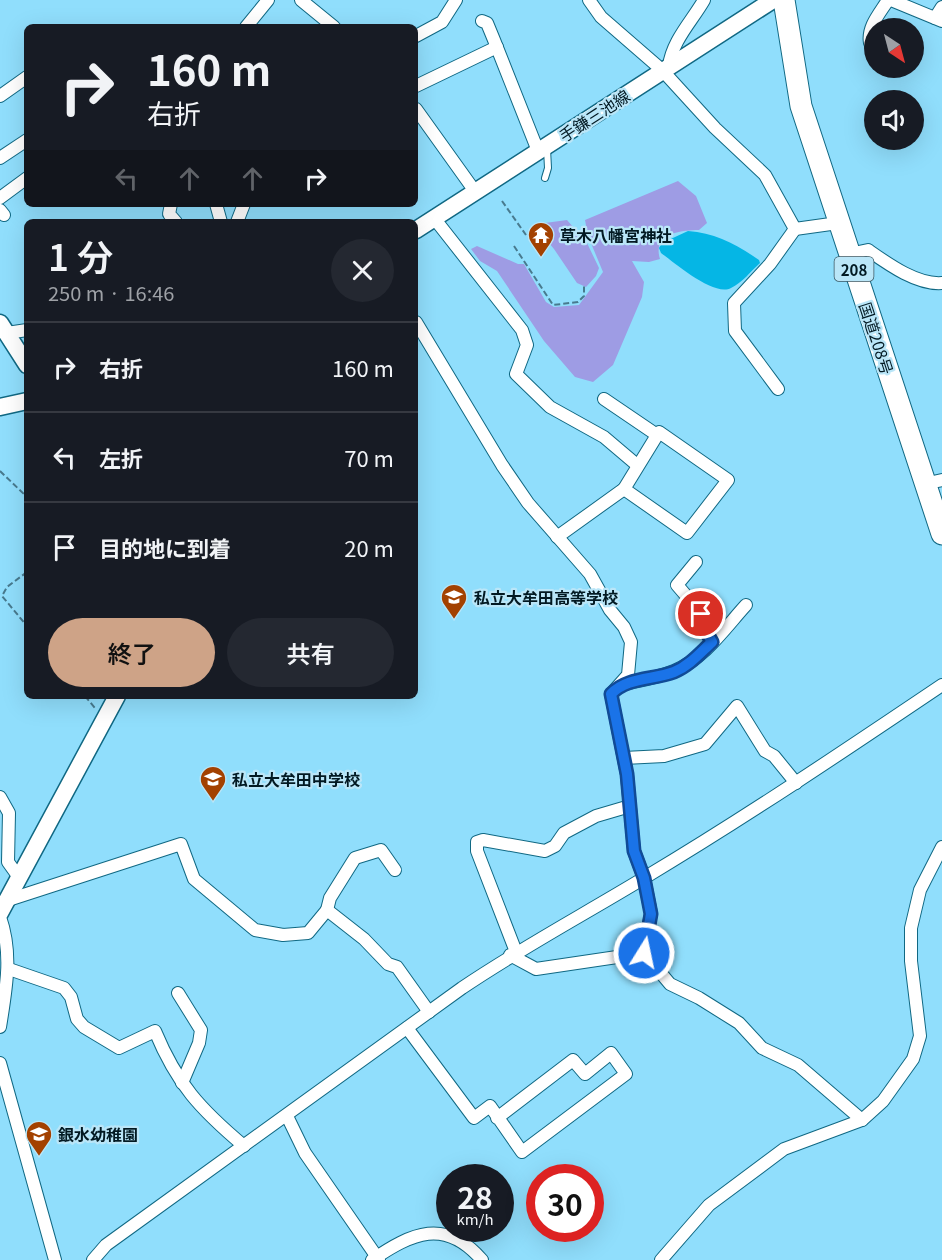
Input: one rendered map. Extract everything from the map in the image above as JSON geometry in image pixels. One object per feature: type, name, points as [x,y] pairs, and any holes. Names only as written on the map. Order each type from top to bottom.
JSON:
[{"type":"highway","name":"国道208号","points":[[771,1],[838,223],[934,484],[942,534]]},
{"type":"main road","name":"手鎌三池線","points":[[418,229],[474,190],[542,149],[771,1]]},
{"type":"main road","points":[[3,328],[24,360]]},
{"type":"main road","points":[[0,407],[24,402]]},
{"type":"main road","points":[[2,910],[18,876],[115,699]]},
{"type":"street","points":[[248,24],[268,0]]},
{"type":"street","points":[[301,0],[330,24]]},
{"type":"street","points":[[418,35],[441,22],[456,0]]},
{"type":"street","points":[[589,0],[602,17],[666,68],[715,128],[765,175],[795,229]]},
{"type":"street","points":[[666,68],[679,37],[704,0]]},
{"type":"street","points":[[878,18],[890,0],[940,16]]},
{"type":"street","points":[[482,21],[487,23],[542,149]]},
{"type":"street","points":[[418,85],[497,47]]},
{"type":"street","points":[[0,96],[24,79]]},
{"type":"street","points":[[418,112],[474,190]]},
{"type":"street","points":[[0,158],[24,142]]},
{"type":"street","points":[[0,198],[24,180]]},
{"type":"street","points":[[434,218],[522,330],[527,345],[516,374],[550,407],[604,437],[637,465]]},
{"type":"street","points":[[778,389],[735,331],[734,303],[770,264],[795,229],[838,223]]},
{"type":"street","points":[[849,254],[868,250],[890,265],[932,284],[942,283]]},
{"type":"street","points":[[418,325],[502,465],[528,503],[590,574],[632,642],[628,675],[611,694],[624,758],[634,851],[644,878],[651,914],[644,953]]},
{"type":"street","points":[[3,328],[24,330]]},
{"type":"street","points":[[604,399],[657,435]]},
{"type":"street","points":[[557,537],[624,489],[659,432],[728,480],[687,533],[624,489]]},
{"type":"street","points":[[696,562],[677,585],[701,614],[702,624],[712,642]]},
{"type":"street","points":[[619,686],[674,672],[690,663],[746,605]]},
{"type":"street","points":[[93,1260],[106,1245],[513,954],[644,878],[796,783],[942,686]]},
{"type":"street","points":[[624,758],[664,756],[705,744],[736,706],[765,751],[774,756],[796,783]]},
{"type":"street","points":[[0,797],[9,813],[8,862],[18,876]]},
{"type":"street","points":[[630,806],[597,816],[564,833],[555,846],[545,851],[483,840],[477,842],[477,851],[513,954],[536,969],[644,953]]},
{"type":"street","points":[[0,1027],[9,969],[2,910],[181,844],[194,879],[255,930],[283,935],[308,933],[327,910],[330,898],[355,858],[381,850],[395,870]]},
{"type":"street","points":[[668,1258],[709,1204],[784,1149],[862,1120],[883,1101],[913,1059],[920,1036],[911,961],[911,928],[920,890],[942,846]]},
{"type":"street","points":[[327,910],[364,939],[388,964],[397,967],[429,1012]]},
{"type":"street","points":[[644,953],[670,984],[699,998],[739,1023],[762,1048],[798,1065],[862,1120]]},
{"type":"street","points":[[9,969],[64,988],[71,997],[77,1019],[84,1027],[119,1048],[155,1031],[168,1064],[182,1083],[207,1115],[244,1146]]},
{"type":"street","points":[[178,993],[201,1030],[199,1043],[182,1083]]},
{"type":"street","points":[[407,1028],[474,1118],[490,1106],[497,1118],[522,1152],[626,1074],[611,1053],[585,1074],[573,1060],[497,1118]]},
{"type":"street","points":[[0,1063],[55,1260]]},
{"type":"street","points":[[287,1116],[305,1153],[376,1259],[418,1233],[435,1232],[469,1247],[482,1260]]},
{"type":"lane","points":[[542,149],[548,168],[544,177]]},
{"type":"path","points":[[502,201],[526,236]]},
{"type":"path","points":[[514,246],[553,304],[578,302],[584,296],[584,286]]},
{"type":"path","points":[[0,471],[24,494]]},
{"type":"path","points":[[24,574],[7,586],[3,596],[24,622]]},
{"type":"shaded area","points":[[678,181],[696,196],[707,223],[699,230],[669,235],[660,244],[660,259],[649,262],[632,261],[644,282],[642,297],[613,365],[593,382],[575,377],[544,341],[497,271],[480,261],[471,249],[477,246],[518,264],[524,264],[546,302],[554,307],[579,305],[603,272],[588,236],[585,220]]},
{"type":"shaded area","points":[[567,220],[587,243],[599,268],[596,276],[586,287],[577,283],[538,230],[545,223]]},
{"type":"water","points":[[688,231],[707,234],[734,244],[759,260],[760,263],[731,288],[715,288],[705,284],[661,253],[659,248],[662,243]]},
{"type":"place","name":"草木八幡宮神社","points":[[541,258]]},
{"type":"place","name":"私立大牟田高等学校","points":[[454,620]]},
{"type":"place","name":"私立大牟田中学校","points":[[213,802]]},
{"type":"place","name":"銀水幼稚園","points":[[39,1157]]},
{"type":"route","points":[[644,953],[651,914],[644,878],[634,851],[627,774],[611,694],[619,686],[674,672],[690,663],[712,642],[702,624],[701,614]]}]
